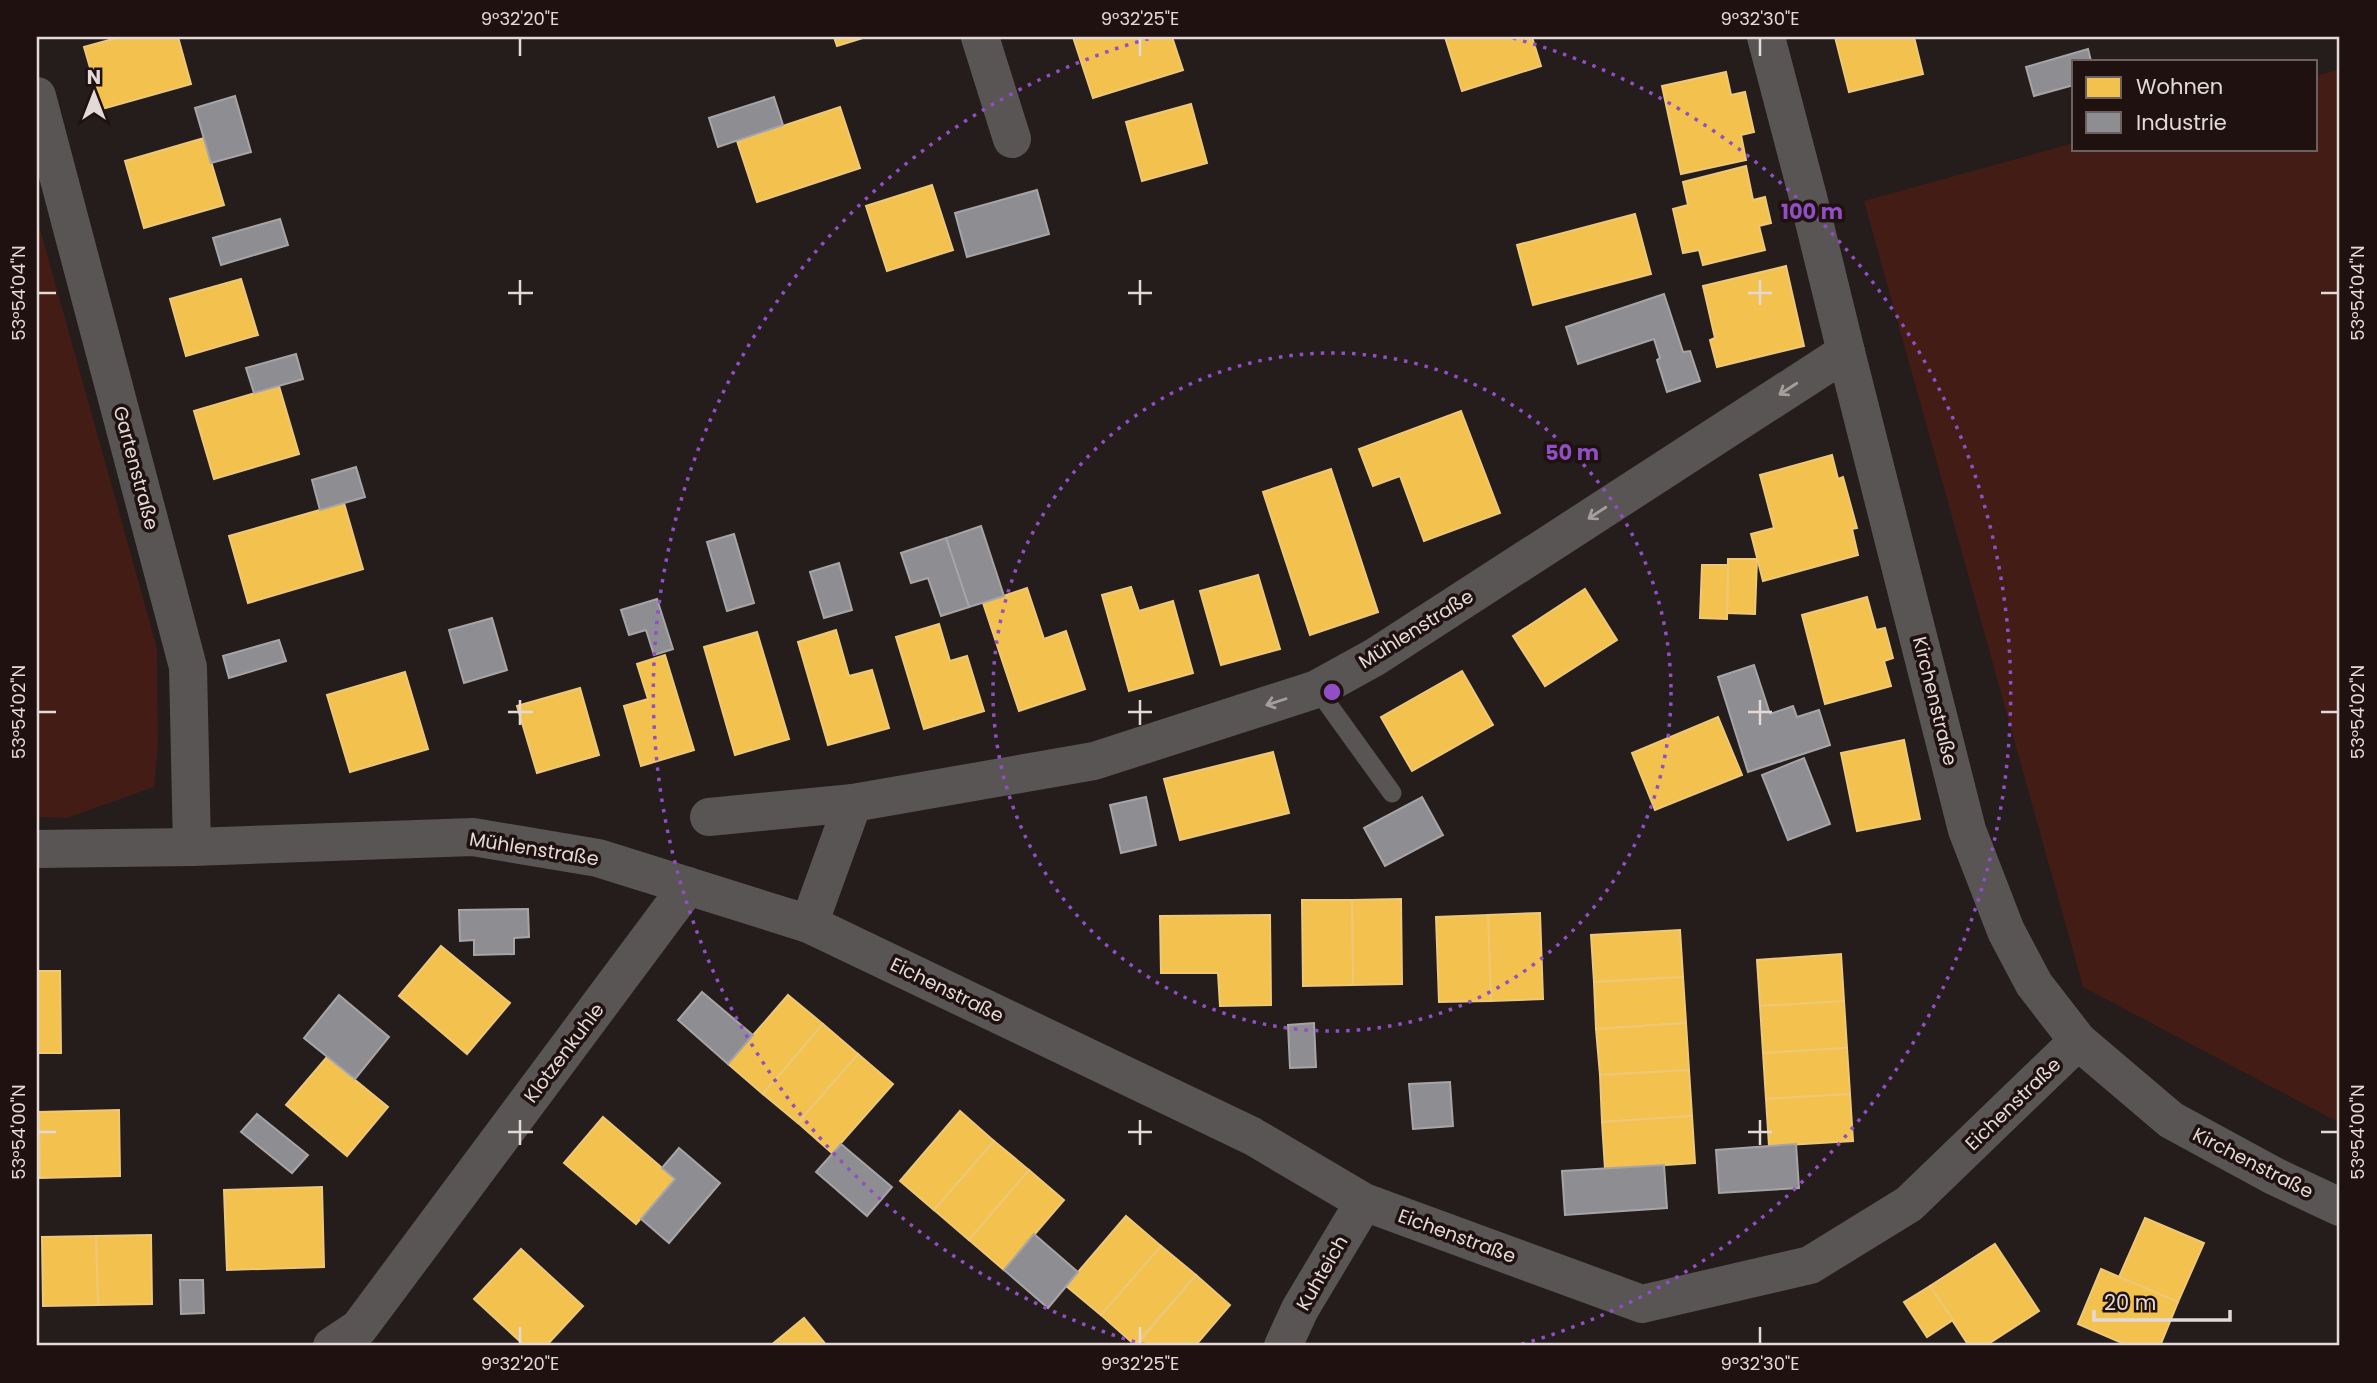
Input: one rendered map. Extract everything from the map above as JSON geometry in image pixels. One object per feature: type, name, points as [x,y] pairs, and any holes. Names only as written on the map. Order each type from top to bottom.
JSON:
[{"type":"street","points":[[980,37],[1012,139]]},
{"type":"street","name":"Kirchenstraße","points":[[1766,37],[1967,830],[2006,931],[2028,974],[2054,1013],[2078,1041],[2171,1120],[2274,1176],[2340,1207]]},
{"type":"street","name":"Gartenstraße","points":[[37,96],[188,667],[192,847]]},
{"type":"street","name":"Mühlenstraße","points":[[709,817],[853,803],[1094,761],[1317,689],[1375,657],[1846,352]]},
{"type":"street","points":[[809,924],[853,803]]},
{"type":"street","name":"Mühlenstraße","points":[[37,849],[192,847],[473,837],[598,858],[809,924]]},
{"type":"street","name":"Klotzenkuhle","points":[[357,1340],[688,886]]},
{"type":"street","name":"Eichenstraße","points":[[809,924],[1252,1136],[1364,1202],[1642,1304],[1810,1265],[1909,1204],[2078,1041]]},
{"type":"street","name":"Kuhteich","points":[[1283,1346],[1300,1309],[1364,1202]]},
{"type":"lane","points":[[1317,689],[1392,793]]},
{"type":"shaded area","points":[[2340,69],[2340,1123],[2083,987],[1864,201],[2072,144],[2072,150],[2318,150],[2318,75]]},
{"type":"shaded area","points":[[37,218],[157,648],[158,745],[154,787],[67,818],[37,817]]},
{"type":"building: Wohnen","points":[[120,37],[178,37],[191,84],[102,109],[84,47]]},
{"type":"building: Wohnen","points":[[834,37],[866,37],[837,46]]},
{"type":"building: Wohnen","points":[[1073,37],[1172,37],[1183,70],[1093,98]]},
{"type":"building: Wohnen","points":[[1445,37],[1532,37],[1541,66],[1462,91]]},
{"type":"building: Wohnen","points":[[1835,37],[1914,37],[1923,74],[1849,92]]},
{"type":"building: Wohnen","points":[[1726,72],[1731,95],[1745,92],[1754,132],[1741,135],[1746,160],[1681,174],[1662,86]]},
{"type":"building: Wohnen","points":[[1191,104],[1207,163],[1142,181],[1126,122]]},
{"type":"building: Wohnen","points":[[840,107],[860,168],[757,202],[737,141]]},
{"type":"building: Wohnen","points":[[204,138],[224,205],[144,228],[125,161]]},
{"type":"building: Wohnen","points":[[1746,166],[1753,200],[1765,197],[1771,223],[1759,226],[1765,250],[1703,265],[1699,250],[1683,253],[1673,209],[1688,205],[1683,182]]},
{"type":"building: Wohnen","points":[[932,185],[953,250],[887,271],[866,206]]},
{"type":"building: Wohnen","points":[[1635,214],[1651,274],[1533,305],[1517,245]]},
{"type":"building: Wohnen","points":[[1786,266],[1804,346],[1717,367],[1710,340],[1715,338],[1703,286]]},
{"type":"building: Wohnen","points":[[241,279],[258,335],[186,356],[170,299]]},
{"type":"building: Wohnen","points":[[279,386],[299,454],[214,479],[194,411]]},
{"type":"building: Wohnen","points":[[1461,411],[1500,513],[1424,541],[1400,476],[1373,486],[1359,449]]},
{"type":"building: Wohnen","points":[[1832,455],[1838,479],[1843,477],[1857,528],[1852,529],[1858,555],[1763,581],[1751,534],[1774,528],[1760,475]]},
{"type":"building: Wohnen","points":[[1331,469],[1378,612],[1310,635],[1263,492]]},
{"type":"building: Wohnen","points":[[344,503],[363,569],[248,603],[229,536]]},
{"type":"building: Wohnen","points":[[1728,559],[1757,559],[1755,614],[1727,613]]},
{"type":"building: Wohnen","points":[[1702,565],[1728,565],[1727,619],[1700,618]]},
{"type":"building: Wohnen","points":[[1258,575],[1280,649],[1221,665],[1200,591]]},
{"type":"building: Wohnen","points":[[1131,587],[1139,611],[1173,601],[1193,673],[1129,691],[1102,595]]},
{"type":"building: Wohnen","points":[[1027,588],[1044,639],[1066,631],[1085,689],[1019,711],[983,603]]},
{"type":"building: Wohnen","points":[[1585,589],[1617,640],[1545,686],[1513,636]]},
{"type":"building: Wohnen","points":[[1867,597],[1876,630],[1885,628],[1893,658],[1884,661],[1891,686],[1825,704],[1802,615]]},
{"type":"building: Wohnen","points":[[939,624],[950,661],[967,656],[984,711],[924,729],[896,637]]},
{"type":"building: Wohnen","points":[[836,630],[849,676],[872,670],[889,728],[828,745],[798,642]]},
{"type":"building: Wohnen","points":[[757,632],[789,739],[735,755],[704,647]]},
{"type":"building: Wohnen","points":[[665,655],[694,750],[641,766],[624,706],[648,699],[637,664]]},
{"type":"building: Wohnen","points":[[1462,671],[1493,725],[1412,771],[1381,717]]},
{"type":"building: Wohnen","points":[[405,672],[428,749],[350,772],[327,695]]},
{"type":"building: Wohnen","points":[[580,688],[599,755],[537,773],[517,706]]},
{"type":"building: Wohnen","points":[[1718,717],[1742,775],[1655,810],[1632,753]]},
{"type":"building: Wohnen","points":[[1904,740],[1920,819],[1857,831],[1841,753]]},
{"type":"building: Wohnen","points":[[1273,752],[1289,813],[1180,840],[1164,779]]},
{"type":"building: Wohnen","points":[[1401,899],[1402,984],[1353,985],[1352,900]]},
{"type":"building: Wohnen","points":[[1302,900],[1352,900],[1353,985],[1303,986]]},
{"type":"building: Wohnen","points":[[1540,913],[1543,999],[1491,1001],[1488,915]]},
{"type":"building: Wohnen","points":[[1270,915],[1271,1005],[1220,1006],[1218,973],[1161,973],[1160,916]]},
{"type":"building: Wohnen","points":[[1488,915],[1491,1001],[1439,1002],[1436,917]]},
{"type":"building: Wohnen","points":[[1680,930],[1683,977],[1594,982],[1591,935]]},
{"type":"building: Wohnen","points":[[441,946],[510,1003],[467,1054],[399,996]]},
{"type":"building: Wohnen","points":[[1841,954],[1844,1001],[1760,1006],[1757,960]]},
{"type":"building: Wohnen","points":[[37,971],[60,971],[61,1053],[37,1053]]},
{"type":"building: Wohnen","points":[[1683,977],[1686,1023],[1596,1029],[1594,982]]},
{"type":"building: Wohnen","points":[[788,995],[823,1024],[763,1094],[728,1064]]},
{"type":"building: Wohnen","points":[[1844,1001],[1847,1048],[1763,1053],[1760,1006]]},
{"type":"building: Wohnen","points":[[1686,1023],[1689,1070],[1600,1075],[1596,1029]]},
{"type":"building: Wohnen","points":[[823,1024],[858,1054],[798,1123],[763,1094]]},
{"type":"building: Wohnen","points":[[1847,1048],[1850,1094],[1766,1099],[1763,1053]]},
{"type":"building: Wohnen","points":[[858,1054],[893,1084],[832,1153],[798,1123]]},
{"type":"building: Wohnen","points":[[327,1057],[388,1107],[347,1156],[286,1105]]},
{"type":"building: Wohnen","points":[[1689,1070],[1692,1116],[1602,1122],[1600,1075]]},
{"type":"building: Wohnen","points":[[1850,1094],[1853,1141],[1769,1146],[1766,1099]]},
{"type":"building: Wohnen","points":[[119,1110],[120,1176],[40,1178],[39,1112]]},
{"type":"building: Wohnen","points":[[960,1111],[994,1141],[934,1210],[900,1181]]},
{"type":"building: Wohnen","points":[[1692,1116],[1695,1163],[1605,1169],[1602,1122]]},
{"type":"building: Wohnen","points":[[603,1117],[675,1179],[636,1224],[564,1163]]},
{"type":"building: Wohnen","points":[[994,1141],[1029,1170],[969,1240],[934,1210]]},
{"type":"building: Wohnen","points":[[1029,1170],[1064,1200],[1004,1270],[969,1240]]},
{"type":"building: Wohnen","points":[[322,1187],[324,1267],[227,1270],[224,1190]]},
{"type":"building: Wohnen","points":[[1126,1216],[1161,1246],[1101,1315],[1066,1286]]},
{"type":"building: Wohnen","points":[[2145,1218],[2204,1243],[2178,1302],[2119,1277]]},
{"type":"building: Wohnen","points":[[151,1235],[152,1304],[98,1305],[96,1236]]},
{"type":"building: Wohnen","points":[[96,1236],[98,1305],[43,1306],[42,1237]]},
{"type":"building: Wohnen","points":[[1995,1244],[2039,1311],[1985,1346],[1969,1346],[1930,1286]]},
{"type":"building: Wohnen","points":[[1161,1246],[1196,1275],[1135,1345],[1101,1315]]},
{"type":"building: Wohnen","points":[[521,1249],[583,1306],[546,1346],[525,1346],[474,1299]]},
{"type":"building: Wohnen","points":[[2101,1269],[2178,1302],[2160,1346],[2129,1346],[2078,1324]]},
{"type":"building: Wohnen","points":[[1196,1275],[1230,1305],[1195,1346],[1136,1346]]},
{"type":"building: Wohnen","points":[[1930,1286],[1953,1320],[1927,1337],[1904,1302]]},
{"type":"building: Wohnen","points":[[804,1318],[827,1346],[770,1346]]},
{"type":"building: Industrie","points":[[2088,49],[2091,60],[2072,60],[2072,86],[2034,96],[2026,67]]},
{"type":"building: Industrie","points":[[235,96],[251,152],[211,163],[195,108]]},
{"type":"building: Industrie","points":[[774,97],[783,125],[718,147],[709,118]]},
{"type":"building: Industrie","points":[[1037,190],[1049,234],[967,257],[955,213]]},
{"type":"building: Industrie","points":[[280,219],[288,245],[221,265],[213,238]]},
{"type":"building: Industrie","points":[[1664,294],[1683,352],[1690,351],[1700,381],[1667,392],[1654,339],[1578,364],[1566,327]]},
{"type":"building: Industrie","points":[[296,354],[303,379],[254,393],[246,368]]},
{"type":"building: Industrie","points":[[356,467],[365,497],[320,510],[312,480]]},
{"type":"building: Industrie","points":[[981,526],[1004,596],[969,607],[946,538]]},
{"type":"building: Industrie","points":[[734,534],[754,603],[727,611],[707,542]]},
{"type":"building: Industrie","points":[[946,538],[969,607],[941,616],[928,578],[911,583],[901,553]]},
{"type":"building: Industrie","points":[[839,563],[852,610],[824,618],[810,572]]},
{"type":"building: Industrie","points":[[657,599],[673,649],[654,655],[646,630],[629,635],[621,610]]},
{"type":"building: Industrie","points":[[492,618],[507,670],[464,683],[449,630]]},
{"type":"building: Industrie","points":[[279,640],[286,661],[229,678],[223,656]]},
{"type":"building: Industrie","points":[[1754,665],[1770,714],[1793,706],[1797,717],[1819,710],[1830,745],[1748,772],[1718,677]]},
{"type":"building: Industrie","points":[[1804,758],[1830,824],[1788,840],[1762,775]]},
{"type":"building: Industrie","points":[[1146,797],[1156,845],[1121,853],[1110,805]]},
{"type":"building: Industrie","points":[[1422,797],[1443,835],[1385,866],[1364,828]]},
{"type":"building: Industrie","points":[[528,909],[529,937],[514,938],[514,954],[474,955],[474,940],[460,941],[459,910]]},
{"type":"building: Industrie","points":[[702,992],[753,1035],[728,1064],[678,1020]]},
{"type":"building: Industrie","points":[[339,995],[389,1037],[355,1079],[304,1038]]},
{"type":"building: Industrie","points":[[1314,1023],[1316,1067],[1290,1068],[1288,1025]]},
{"type":"building: Industrie","points":[[1450,1082],[1453,1126],[1413,1129],[1409,1084]]},
{"type":"building: Industrie","points":[[257,1114],[308,1155],[292,1173],[241,1132]]},
{"type":"building: Industrie","points":[[841,1144],[892,1187],[867,1216],[816,1172]]},
{"type":"building: Industrie","points":[[1796,1144],[1799,1188],[1719,1193],[1716,1150]]},
{"type":"building: Industrie","points":[[679,1148],[720,1183],[669,1243],[641,1219],[675,1179],[662,1168]]},
{"type":"building: Industrie","points":[[1664,1165],[1667,1208],[1565,1215],[1562,1171]]},
{"type":"building: Industrie","points":[[1034,1234],[1078,1272],[1048,1308],[1004,1270]]},
{"type":"building: Industrie","points":[[180,1280],[203,1280],[204,1313],[181,1314]]}]
